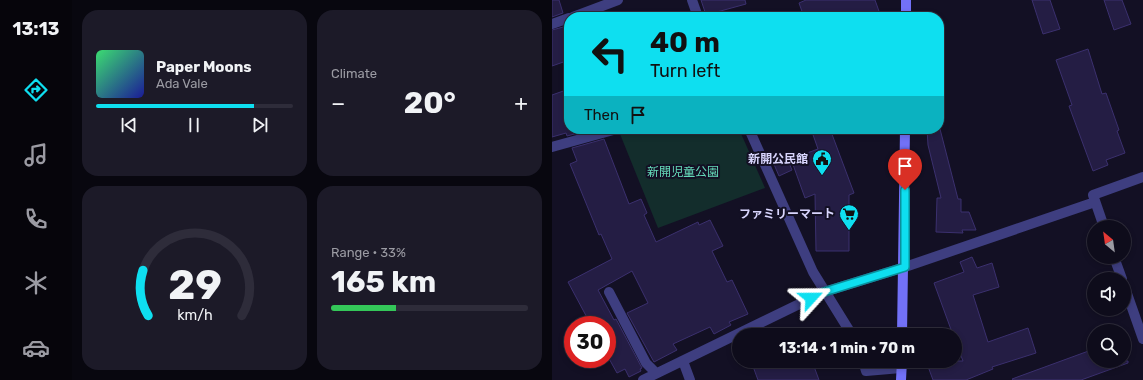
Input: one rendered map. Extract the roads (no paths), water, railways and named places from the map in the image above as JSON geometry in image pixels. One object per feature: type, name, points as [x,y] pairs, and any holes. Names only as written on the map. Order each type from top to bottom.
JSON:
[{"type":"street","points":[[586,12],[618,0]]},
{"type":"street","points":[[692,0],[696,12]]},
{"type":"street","points":[[906,0],[906,12]]},
{"type":"street","points":[[552,24],[564,20]]},
{"type":"street","points":[[552,147],[599,134]]},
{"type":"street","points":[[751,134],[813,272],[824,292],[848,328]]},
{"type":"street","points":[[902,328],[905,267],[905,134]]},
{"type":"street","points":[[1101,220],[1093,196],[1143,178]]},
{"type":"street","points":[[643,380],[824,292],[905,267],[1095,202]]},
{"type":"street","points":[[609,292],[646,363],[656,373]]},
{"type":"street","points":[[1131,305],[1143,339]]},
{"type":"street","points":[[683,361],[690,380]]},
{"type":"street","points":[[867,376],[890,368]]},
{"type":"street","points":[[901,368],[901,380]]},
{"type":"place","name":"新開公民館","points":[[822,176]]},
{"type":"place","name":"ファミリーマート","points":[[849,231]]},
{"type":"park label","name":"新開児童公園","points":[[683,172]]}]
